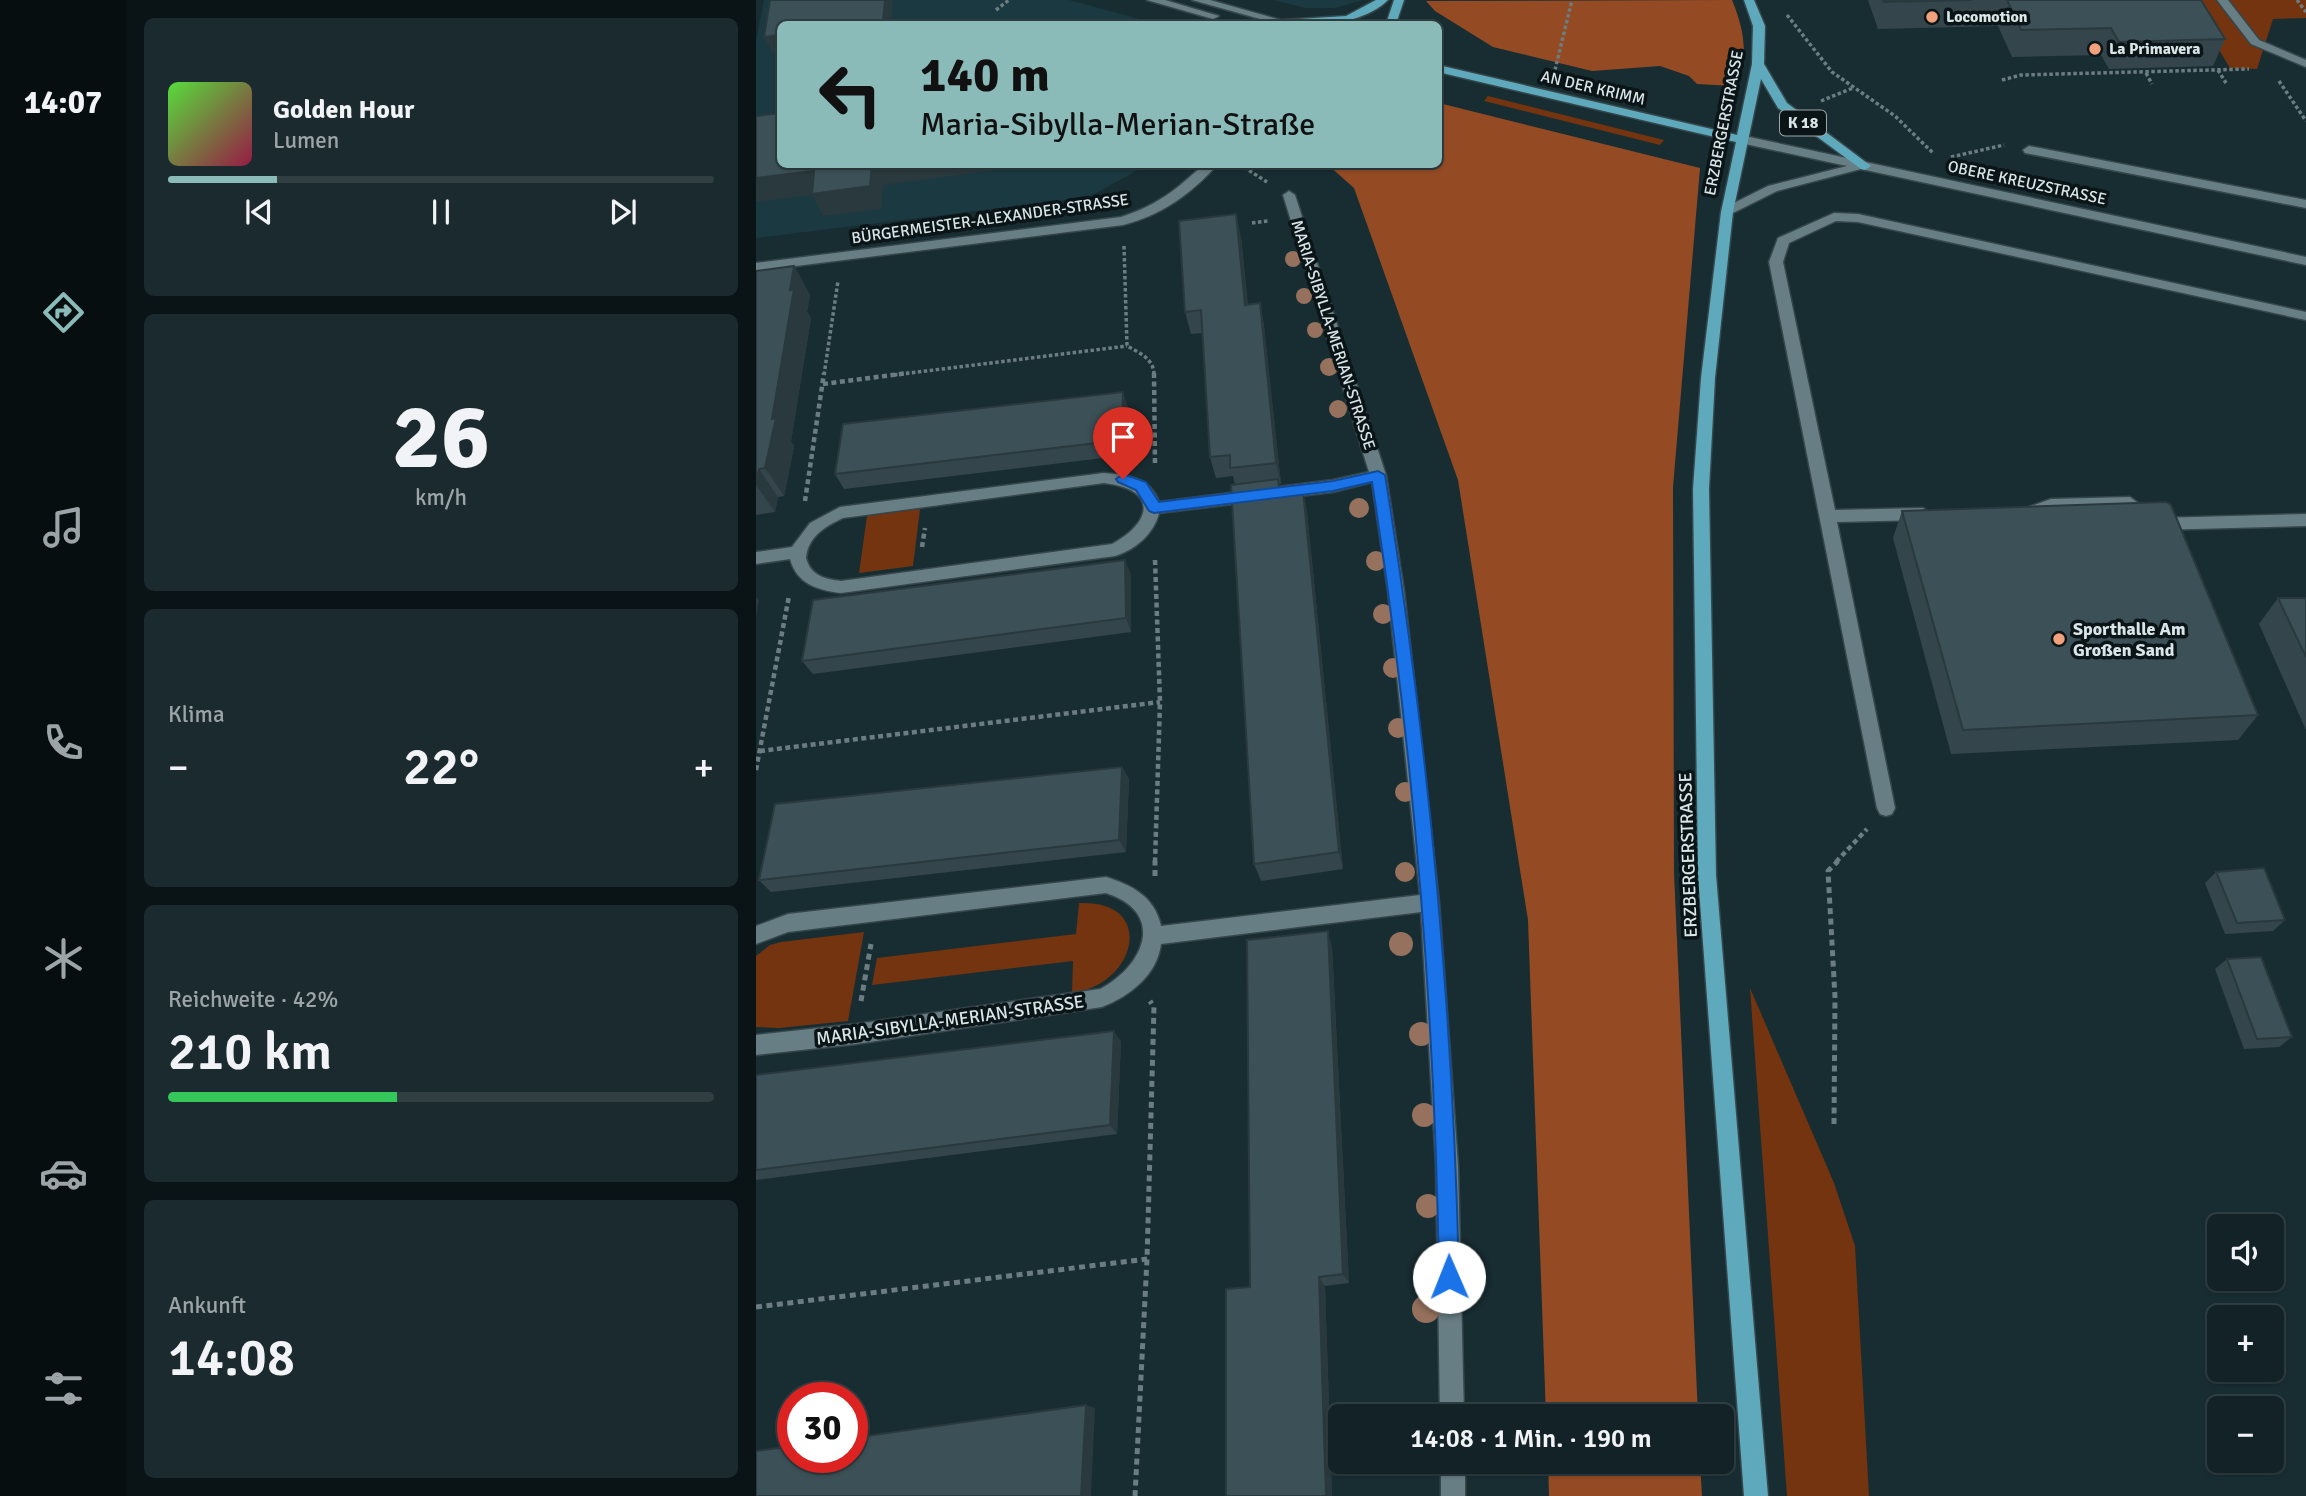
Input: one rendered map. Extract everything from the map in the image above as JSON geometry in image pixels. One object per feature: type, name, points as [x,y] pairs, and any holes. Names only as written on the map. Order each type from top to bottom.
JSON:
[{"type":"main road","points":[[1335,21],[1351,18],[1374,8],[1383,0]]},
{"type":"main road","points":[[1392,21],[1399,0]]},
{"type":"main road","name":"ERZBERGERSTRASSE","points":[[1749,0],[1759,26],[1758,64],[1740,139],[1727,212],[1708,377],[1702,489],[1707,875],[1756,1496]]},
{"type":"main road","name":"K 18","points":[[1758,64],[1782,105],[1865,166]]},
{"type":"main road","name":"AN DER KRIMM","points":[[1442,69],[1740,139]]},
{"type":"street","points":[[1152,0],[1232,21]]},
{"type":"street","points":[[1197,0],[1275,21]]},
{"type":"street","points":[[2222,0],[2255,42],[2306,64]]},
{"type":"street","name":"OBERE KREUZSTRASSE","points":[[1740,139],[2306,261]]},
{"type":"street","points":[[2029,150],[2306,204]]},
{"type":"street","name":"ERZBERGERSTRASSE","points":[[1727,212],[1746,199],[1787,183],[1865,166]]},
{"type":"street","name":"BÜRGERMEISTER-ALEXANDER-STRASSE","points":[[756,267],[1123,221],[1159,208],[1174,199],[1207,168]]},
{"type":"street","name":"MARIA-SIBYLLA-MERIAN-STRASSE","points":[[1289,195],[1378,475],[1396,591],[1430,902],[1447,1166],[1452,1404]]},
{"type":"street","points":[[1886,808],[1776,262],[1783,241],[1835,217],[1871,221],[2306,316]]},
{"type":"street","points":[[1154,508],[1333,486],[1378,475]]},
{"type":"street","points":[[1104,478],[1123,479],[1141,486],[1149,495],[1154,508],[1150,522],[1140,536],[1128,545],[1101,554],[830,587],[815,583],[800,570],[797,552],[815,527],[840,513],[929,499],[1104,478]]},
{"type":"street","points":[[2011,513],[2036,512],[2051,505],[2130,503],[2155,524],[2306,520]]},
{"type":"street","points":[[1828,516],[1933,514]]},
{"type":"street","points":[[756,558],[797,552]]},
{"type":"street","points":[[756,935],[788,923],[1094,885],[1117,887],[1138,899],[1149,914],[1152,936],[1148,956],[1135,976]]},
{"type":"street","points":[[1152,936],[1430,902]]},
{"type":"street","name":"MARIA-SIBYLLA-MERIAN-STRASSE","points":[[756,1045],[1085,1003],[1102,998],[1135,976]]},
{"type":"street","points":[[1453,1474],[1453,1496]]},
{"type":"path","points":[[996,10],[1009,0]]},
{"type":"path","points":[[1554,74],[1572,0]]},
{"type":"path","points":[[2297,0],[2306,12]]},
{"type":"path","points":[[1786,13],[1832,72],[1895,116],[1940,159],[2014,142]]},
{"type":"path","points":[[2218,69],[2226,83]]},
{"type":"path","points":[[2002,80],[2021,75],[2257,69]]},
{"type":"path","points":[[2146,73],[2152,84]]},
{"type":"path","points":[[2080,83],[2082,74]]},
{"type":"path","points":[[1816,103],[1853,88]]},
{"type":"path","points":[[1246,168],[1264,180]]},
{"type":"path","points":[[1123,221],[1127,346]]},
{"type":"path","points":[[756,769],[797,552],[842,256]]},
{"type":"path","points":[[823,384],[1127,346],[1145,355],[1154,368],[1154,467],[1141,486]]},
{"type":"path","points":[[918,577],[929,499]]},
{"type":"path","points":[[1138,899],[1156,875],[1160,702],[1154,556],[1140,536]]},
{"type":"path","points":[[760,751],[1160,702]]},
{"type":"path","points":[[1834,1124],[1837,1053],[1829,871],[1886,808]]},
{"type":"path","points":[[856,1034],[876,912]]},
{"type":"path","points":[[1135,976],[1154,1007],[1147,1259],[1135,1496]]},
{"type":"path","points":[[756,1307],[1147,1259]]},
{"type":"shaded area","points":[[764,0],[1069,0],[1147,21],[777,21],[777,168],[1142,168],[1089,197],[756,238],[756,41]]},
{"type":"shaded area","points":[[1273,0],[1363,0],[1335,8],[1306,8]]},
{"type":"shaded area","points":[[1732,0],[1744,43],[1742,64],[1734,86],[1697,84],[1689,76],[1660,66],[1592,71],[1493,47],[1435,11],[1426,1]]},
{"type":"shaded area","points":[[2189,0],[2306,0],[2306,18],[2273,19],[2257,69],[2230,68]]},
{"type":"shaded area","points":[[1488,96],[1664,140],[1660,145],[1484,101]]},
{"type":"shaded area","points":[[1442,104],[1700,168],[1673,487],[1674,873],[1697,1404],[1546,1404],[1528,920],[1458,480],[1354,188],[1331,168],[1442,168]]},
{"type":"shaded area","points":[[920,509],[913,566],[859,573],[867,516]]},
{"type":"shaded area","points":[[1079,903],[1104,906],[1120,915],[1128,928],[1129,944],[1123,960],[1111,975],[1094,987],[1072,993],[1073,961],[872,985],[877,958],[1076,934]]},
{"type":"shaded area","points":[[864,932],[848,1021],[779,1028],[756,1027],[756,956],[770,945],[781,942]]},
{"type":"shaded area","points":[[1750,988],[1834,1183],[1855,1246],[1869,1496],[1787,1496]]},
{"type":"shaded area","points":[[1548,1474],[1701,1474],[1702,1496],[1549,1496]]},
{"type":"building","points":[[770,0],[885,0],[883,21],[777,21],[777,35],[764,37]]},
{"type":"building","points":[[1883,0],[1972,0],[1884,2]]},
{"type":"building","points":[[2007,0],[2201,0],[2225,39],[2119,42],[2111,28],[2021,30]]},
{"type":"building","points":[[777,113],[777,168],[872,168],[870,186],[812,194],[814,171],[756,178],[756,116]]},
{"type":"building","points":[[1236,214],[1245,305],[1260,303],[1276,463],[1230,468],[1230,455],[1210,457],[1201,310],[1185,312],[1179,221]]},
{"type":"building","points":[[794,266],[790,290],[794,289],[772,419],[776,418],[765,468],[759,469],[756,484],[756,271]]},
{"type":"building","points":[[1123,392],[1122,440],[835,474],[843,424]]},
{"type":"building","points":[[1278,479],[1280,494],[1303,491],[1339,852],[1254,864],[1231,485]]},
{"type":"building","name":"Sporthalle Am Großen Sand","points":[[2166,502],[2171,505],[2258,715],[1963,730],[1902,511]]},
{"type":"building","points":[[1125,560],[1126,618],[802,661],[813,600]]},
{"type":"building","points":[[2278,598],[2306,598],[2306,657]]},
{"type":"building","points":[[1122,767],[1119,840],[759,880],[775,804]]},
{"type":"building","points":[[2264,868],[2285,920],[2237,923],[2216,872]]},
{"type":"building","points":[[1328,931],[1343,1274],[1319,1277],[1326,1496],[1226,1496],[1226,1289],[1250,1287],[1247,940]]},
{"type":"building","points":[[2261,957],[2292,1037],[2257,1039],[2227,959]]},
{"type":"building","points":[[1114,1031],[1110,1125],[756,1170],[756,1075]]},
{"type":"building","points":[[1086,1405],[1081,1496],[756,1496],[756,1451],[777,1448],[777,1473],[868,1473],[868,1436]]},
{"type":"place","name":"Locomotion","points":[[1932,17]]},
{"type":"place","name":"La Primavera","points":[[2095,49]]},
{"type":"place","name":"Sporthalle Am Großen Sand","points":[[2059,639]]},
{"type":"route","points":[[1123,479],[1141,486],[1149,495],[1154,508],[1333,486],[1378,475],[1396,591],[1430,902],[1447,1166],[1449,1277]]}]
